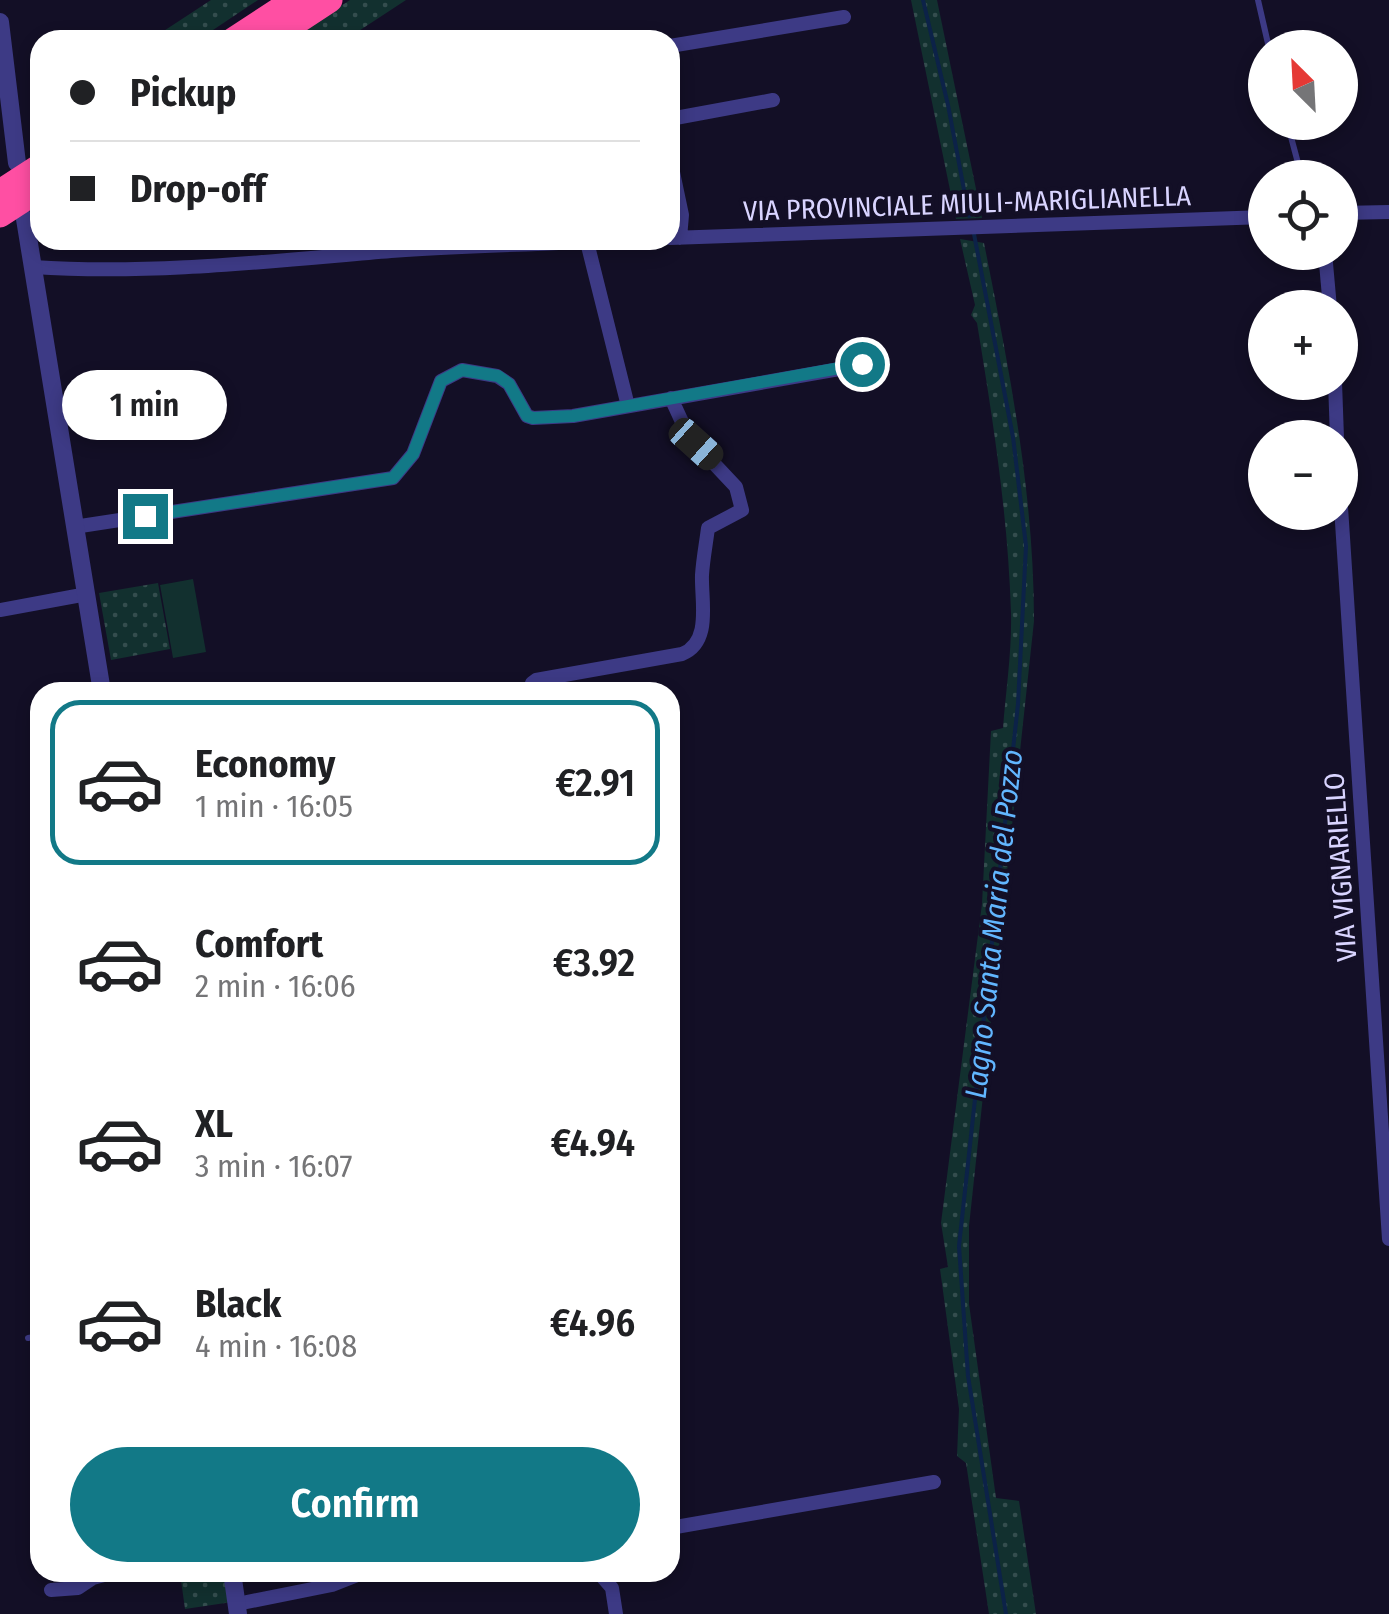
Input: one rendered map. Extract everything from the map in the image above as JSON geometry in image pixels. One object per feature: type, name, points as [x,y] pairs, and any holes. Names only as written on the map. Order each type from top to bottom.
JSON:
[{"type":"highway","points":[[248,30],[294,0]]},
{"type":"highway","points":[[284,30],[330,0]]},
{"type":"highway","points":[[0,192],[28,164]]},
{"type":"street","points":[[680,44],[844,17]]},
{"type":"street","points":[[0,22],[3,64],[28,164]]},
{"type":"street","points":[[680,117],[772,100]]},
{"type":"street","points":[[1358,213],[1389,212]]},
{"type":"street","points":[[13,217],[33,267],[100,682]]},
{"type":"street","name":"VIA PROVINCIALE MIULI-MARIGLIANELLA","points":[[680,238],[1248,218]]},
{"type":"street","points":[[33,267],[72,270],[244,264],[419,250]]},
{"type":"street","points":[[588,250],[628,406]]},
{"type":"street","points":[[74,526],[393,478],[413,454],[441,381],[462,370],[486,372],[509,384],[527,416],[533,418],[573,416],[862,364]]},
{"type":"street","points":[[533,682],[682,654],[697,643],[702,629],[702,576],[708,528],[742,510],[736,487],[689,437],[671,398]]},
{"type":"street","name":"VIA VIGNARIELLO","points":[[1342,530],[1389,1238]]},
{"type":"street","points":[[0,610],[87,594]]},
{"type":"street","points":[[680,1526],[934,1482]]},
{"type":"street","points":[[51,1590],[78,1588],[84,1582]]},
{"type":"street","points":[[234,1582],[238,1609],[340,1582]]},
{"type":"street","points":[[607,1582],[612,1588],[616,1614]]},
{"type":"lane","points":[[1258,0],[1266,30]]},
{"type":"green space","points":[[211,0],[258,0],[213,30],[165,30]]},
{"type":"green space","points":[[350,0],[406,0],[360,30],[304,30]]},
{"type":"green space","points":[[911,0],[937,0],[982,218],[956,219]]},
{"type":"green space","points":[[960,239],[984,243],[1018,431],[1033,573],[1034,621],[969,1226],[969,1304],[996,1498],[1019,1501],[1036,1614],[989,1614],[966,1463],[957,1456],[959,1409],[940,1269],[948,1267],[941,1223],[982,904],[991,731],[1003,728],[1011,627],[999,468],[977,323],[971,315],[975,305]]},
{"type":"green space","points":[[193,579],[206,652],[173,658],[160,585]]},
{"type":"green space","points":[[158,583],[170,649],[111,660],[99,593]]},
{"type":"green space","points":[[181,1582],[229,1582],[232,1602],[185,1609]]},
{"type":"waterway","name":"Lagno Santa Maria del Pozzo","points":[[923,0],[969,216]]},
{"type":"waterway","name":"Lagno Santa Maria del Pozzo","points":[[974,234],[1013,437],[1026,546],[1018,704],[959,1246],[968,1376],[1006,1614]]},
{"type":"route","points":[[145,516],[393,478],[413,454],[441,381],[462,370],[498,376],[509,384],[527,416],[533,418],[573,416],[862,364]]}]
